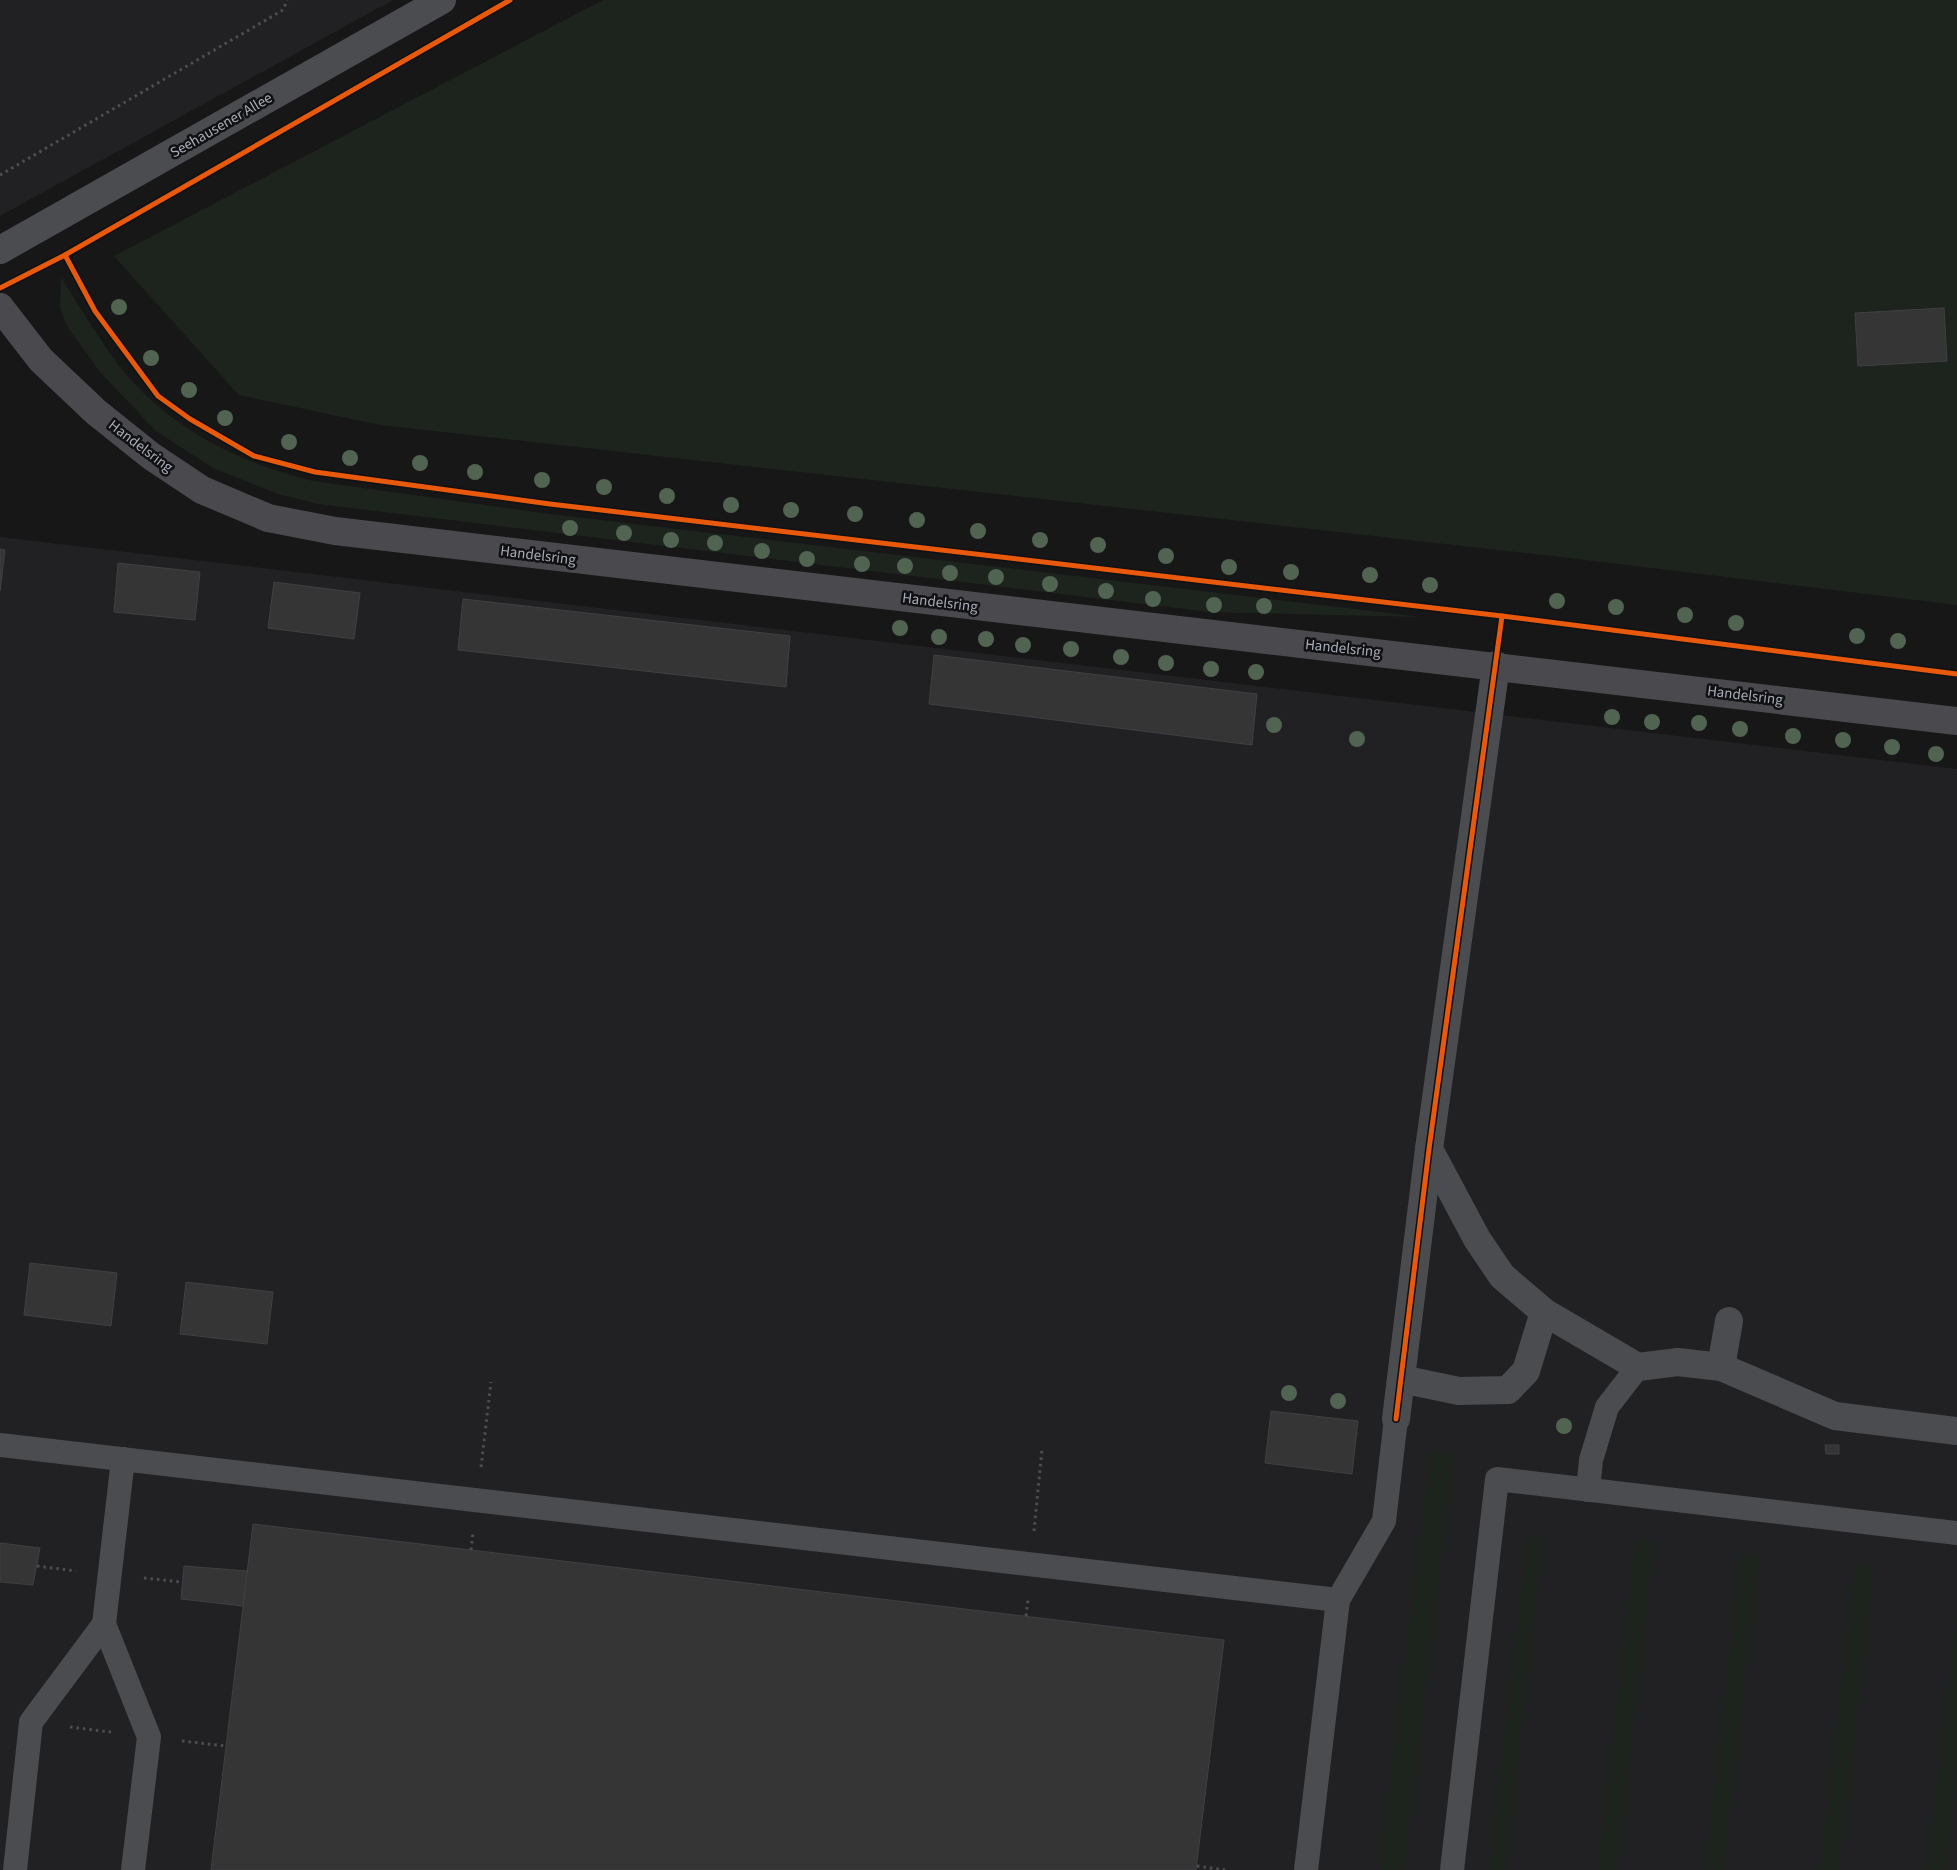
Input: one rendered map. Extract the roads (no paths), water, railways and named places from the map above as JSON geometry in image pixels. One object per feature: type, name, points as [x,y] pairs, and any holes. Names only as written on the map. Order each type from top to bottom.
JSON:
[{"type":"main road","name":"Handelsring","points":[[0,307],[41,360],[96,412],[151,456],[202,490],[268,518],[335,531],[1217,635],[1496,665],[1957,721]]},
{"type":"street","name":"Seehausener Allee","points":[[0,250],[442,0]]},
{"type":"street","points":[[1396,1419],[1429,1149],[1496,665]]},
{"type":"street","points":[[1429,1149],[1477,1239],[1502,1276],[1544,1312],[1638,1367],[1678,1362],[1721,1366],[1836,1416],[1957,1431]]},
{"type":"street","points":[[1401,1379],[1459,1391],[1508,1390],[1526,1371],[1544,1312]]},
{"type":"street","points":[[1721,1366],[1729,1322]]},
{"type":"lane","points":[[1588,1490],[1591,1460],[1607,1407],[1638,1367]]},
{"type":"lane","points":[[1306,1870],[1338,1600],[1384,1521],[1396,1419]]},
{"type":"lane","points":[[0,1445],[1338,1600]]},
{"type":"lane","points":[[123,1459],[104,1624],[149,1737],[133,1870]]},
{"type":"lane","points":[[1452,1870],[1497,1479],[1957,1533]]},
{"type":"lane","points":[[15,1870],[30,1722],[104,1624]]}]
